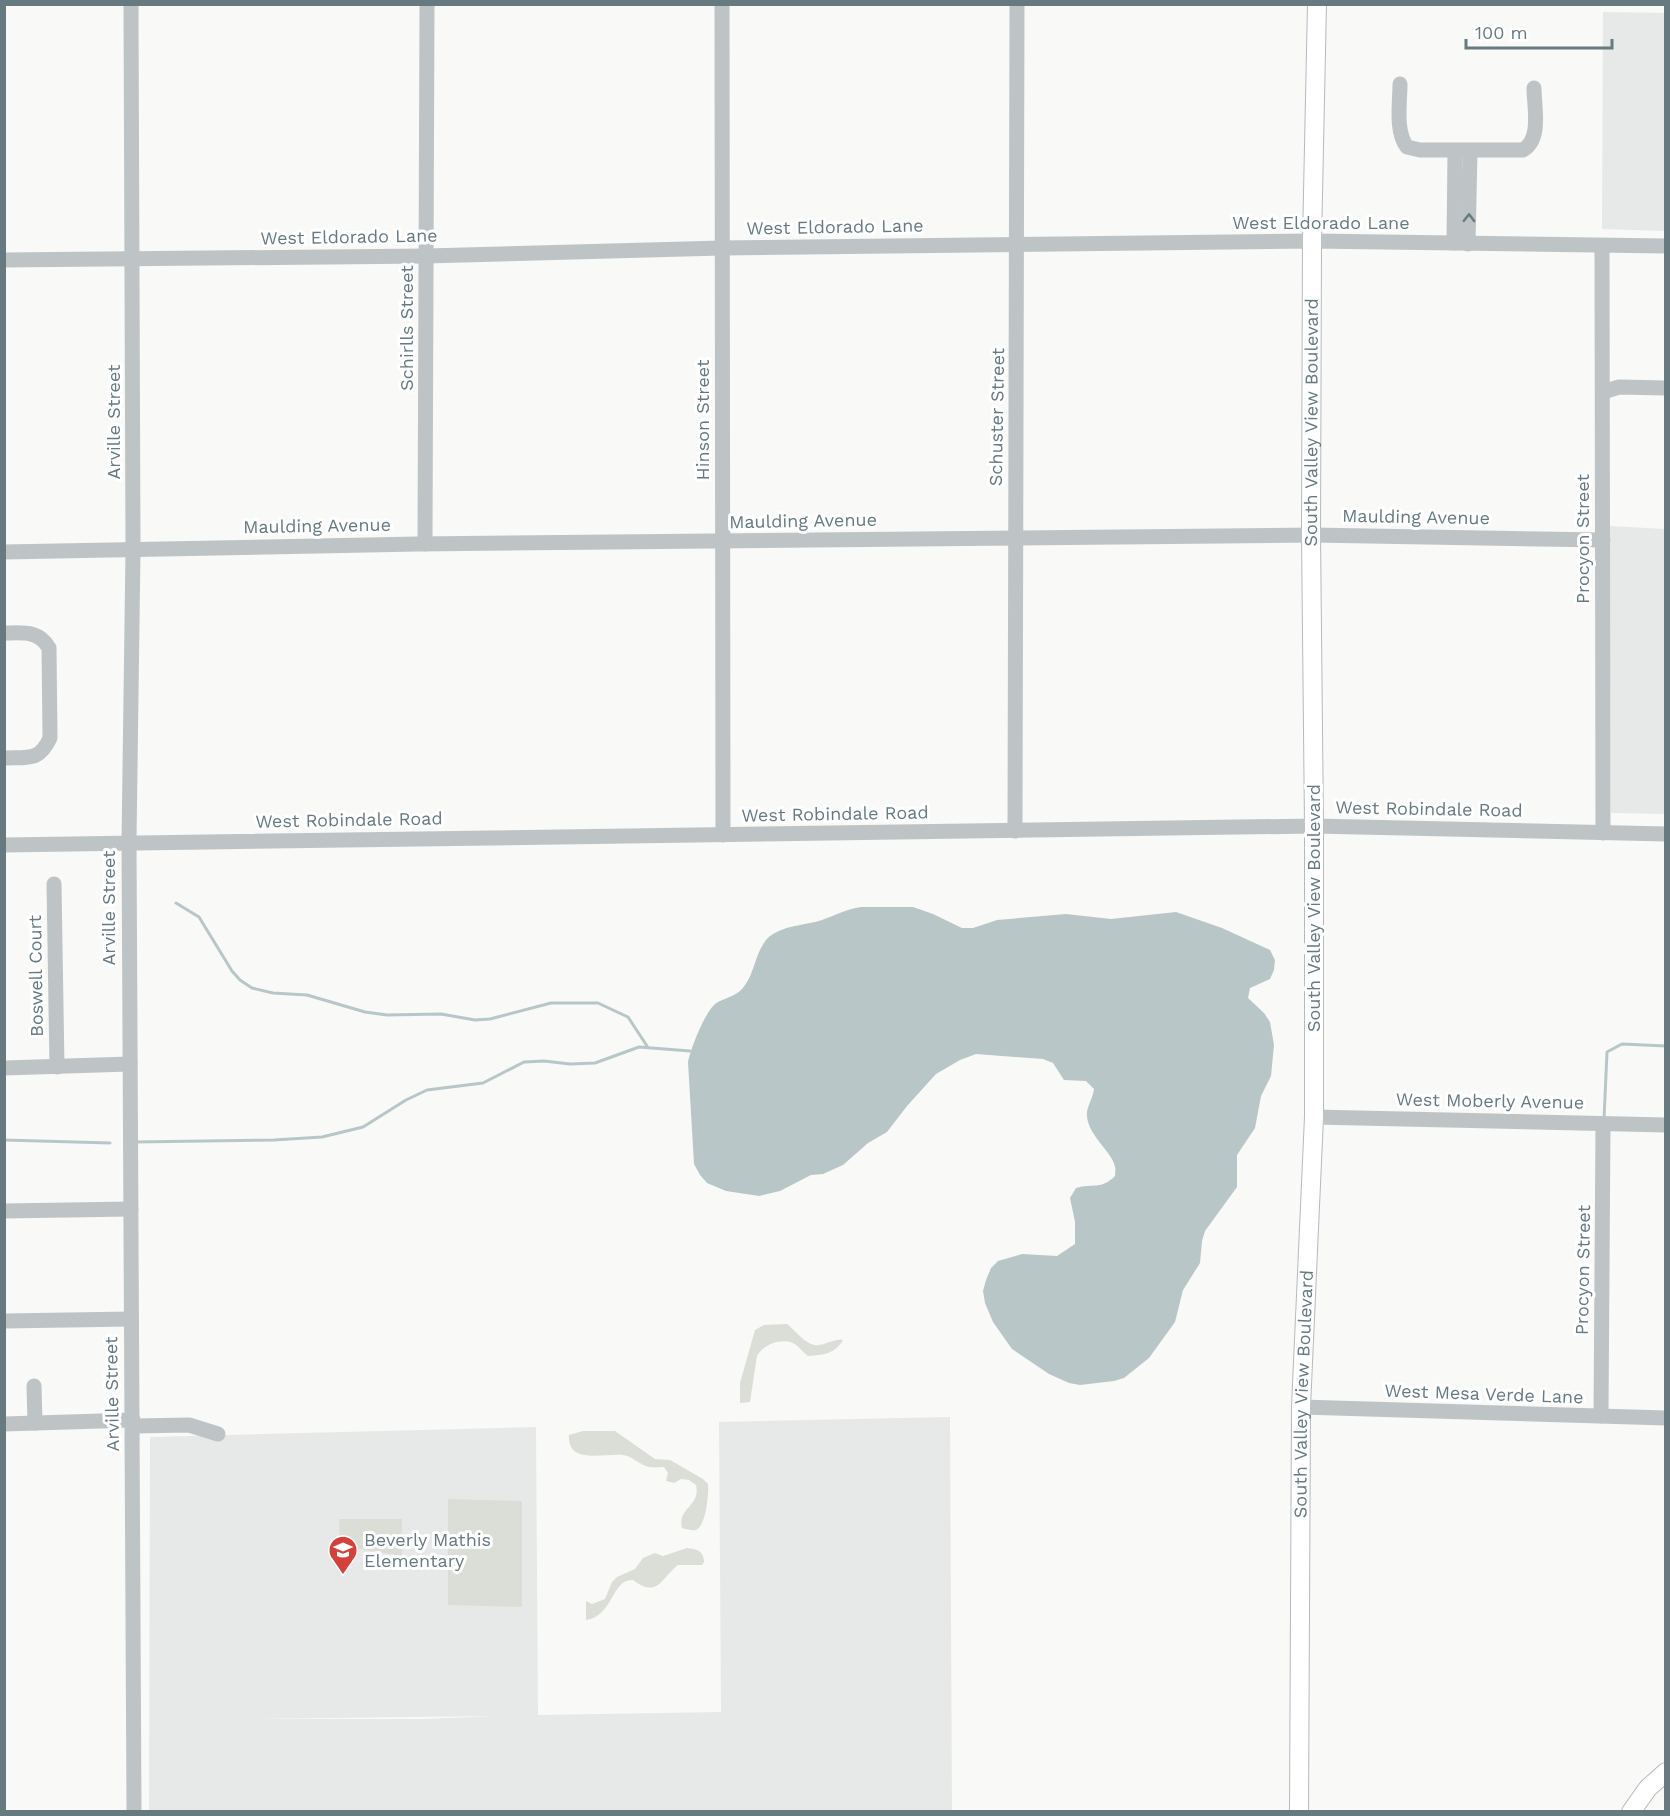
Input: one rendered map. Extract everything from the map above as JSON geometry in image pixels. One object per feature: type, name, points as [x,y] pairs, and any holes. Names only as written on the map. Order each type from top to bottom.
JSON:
[{"type":"main road","name":"South Valley View Boulevard","points":[[1299,1812],[1301,1407],[1314,1117],[1311,535],[1312,241],[1317,4]]},
{"type":"main road","points":[[1631,1812],[1648,1788],[1665,1772]]},
{"type":"street","name":"Arville Street","points":[[131,4],[133,550],[129,842],[134,1812]]},
{"type":"street","name":"Schirlls Street","points":[[425,544],[426,4]]},
{"type":"street","name":"Hinson Street","points":[[722,4],[723,835]]},
{"type":"street","name":"Schuster Street","points":[[1015,831],[1017,4]]},
{"type":"street","points":[[1400,84],[1401,133],[1407,147],[1420,150],[1515,151],[1529,146],[1534,136],[1534,88]]},
{"type":"street","points":[[1461,243],[1463,151]]},
{"type":"street","name":"West Eldorado Lane","points":[[4,260],[426,256],[722,248],[1312,241],[1665,246]]},
{"type":"street","name":"Procyon Street","points":[[1602,246],[1603,833]]},
{"type":"street","points":[[1603,392],[1619,387],[1665,388]]},
{"type":"street","points":[[1603,392],[1619,397],[1665,397]]},
{"type":"street","name":"Maulding Avenue","points":[[4,552],[425,544],[1311,535],[1603,540]]},
{"type":"street","points":[[4,633],[33,633],[45,640],[49,648],[50,738],[44,751],[33,757],[4,758]]},
{"type":"street","name":"West Robindale Road","points":[[4,845],[1314,826],[1665,834]]},
{"type":"street","name":"Boswell Court","points":[[54,884],[57,1067]]},
{"type":"street","points":[[4,1068],[130,1064]]},
{"type":"street","name":"West Moberly Avenue","points":[[1314,1117],[1665,1125]]},
{"type":"street","name":"Procyon Street","points":[[1601,1416],[1604,1124]]},
{"type":"street","points":[[4,1211],[131,1209]]},
{"type":"street","points":[[4,1321],[131,1318]]},
{"type":"street","points":[[34,1386],[35,1423]]},
{"type":"street","name":"West Mesa Verde Lane","points":[[1301,1407],[1665,1418]]},
{"type":"street","points":[[4,1424],[189,1425],[218,1434]]},
{"type":"shaded area","points":[[1603,12],[1665,13],[1665,231],[1602,229]]},
{"type":"shaded area","points":[[1609,526],[1665,529],[1665,814],[1611,813]]},
{"type":"shaded area","points":[[861,907],[913,907],[962,928],[973,928],[997,920],[1066,914],[1111,919],[1176,912],[1222,928],[1270,950],[1275,960],[1270,979],[1250,988],[1248,998],[1270,1022],[1274,1045],[1271,1076],[1261,1096],[1255,1128],[1237,1155],[1237,1187],[1205,1231],[1200,1263],[1183,1290],[1175,1322],[1149,1358],[1124,1378],[1080,1385],[1049,1374],[1012,1349],[993,1322],[985,1303],[983,1291],[986,1280],[991,1268],[998,1261],[1022,1254],[1057,1256],[1075,1244],[1075,1222],[1070,1198],[1076,1188],[1101,1185],[1115,1176],[1113,1161],[1094,1135],[1088,1120],[1087,1112],[1094,1089],[1086,1081],[1064,1080],[1053,1063],[1043,1059],[976,1054],[960,1060],[936,1074],[887,1132],[868,1143],[843,1165],[823,1174],[811,1175],[780,1191],[759,1196],[726,1191],[707,1183],[700,1175],[694,1164],[688,1062],[704,1020],[713,1006],[743,988],[761,948],[769,937],[783,929],[822,920]]},
{"type":"shaded area","points":[[787,1324],[810,1344],[843,1340],[832,1351],[813,1356],[808,1356],[793,1343],[783,1341],[768,1346],[757,1356],[750,1402],[740,1403],[740,1383],[755,1330],[764,1325]]},
{"type":"shaded area","points":[[950,1417],[952,1811],[149,1811],[150,1437],[536,1427],[538,1715],[721,1712],[719,1422]],"holes":[[[494,1716],[422,1719],[252,1719]]]},
{"type":"shaded area","points":[[583,1431],[615,1431],[655,1459],[670,1460],[703,1479],[708,1484],[708,1494],[706,1509],[699,1527],[696,1530],[682,1528],[681,1521],[695,1498],[696,1485],[689,1480],[681,1479],[674,1483],[666,1481],[668,1473],[664,1467],[649,1467],[626,1456],[580,1454],[570,1444],[569,1435]]},
{"type":"shaded area","points":[[448,1499],[522,1501],[522,1607],[448,1605]]},
{"type":"shaded area","points":[[339,1519],[402,1519],[402,1556],[340,1546]]},
{"type":"shaded area","points":[[687,1548],[701,1553],[704,1558],[702,1565],[678,1565],[654,1587],[648,1588],[633,1580],[626,1581],[620,1585],[602,1612],[586,1620],[586,1601],[592,1604],[605,1599],[612,1582],[617,1577],[635,1569],[643,1558],[655,1553],[663,1556]]},
{"type":"waterway","points":[[176,903],[199,917],[232,971],[252,988],[273,993],[307,995],[365,1012],[387,1015],[441,1014],[475,1020],[490,1019],[551,1003],[598,1003],[628,1017],[647,1046]]},
{"type":"waterway","points":[[1604,1119],[1607,1052],[1622,1044],[1666,1046]]},
{"type":"waterway","points":[[135,1142],[322,1137],[363,1127],[406,1100],[427,1090],[483,1083],[524,1062],[595,1063],[639,1047],[690,1051]]},
{"type":"waterway","points":[[4,1140],[110,1143]]},
{"type":"place","name":"Beverly Mathis Elementary","points":[[343,1576]]}]
